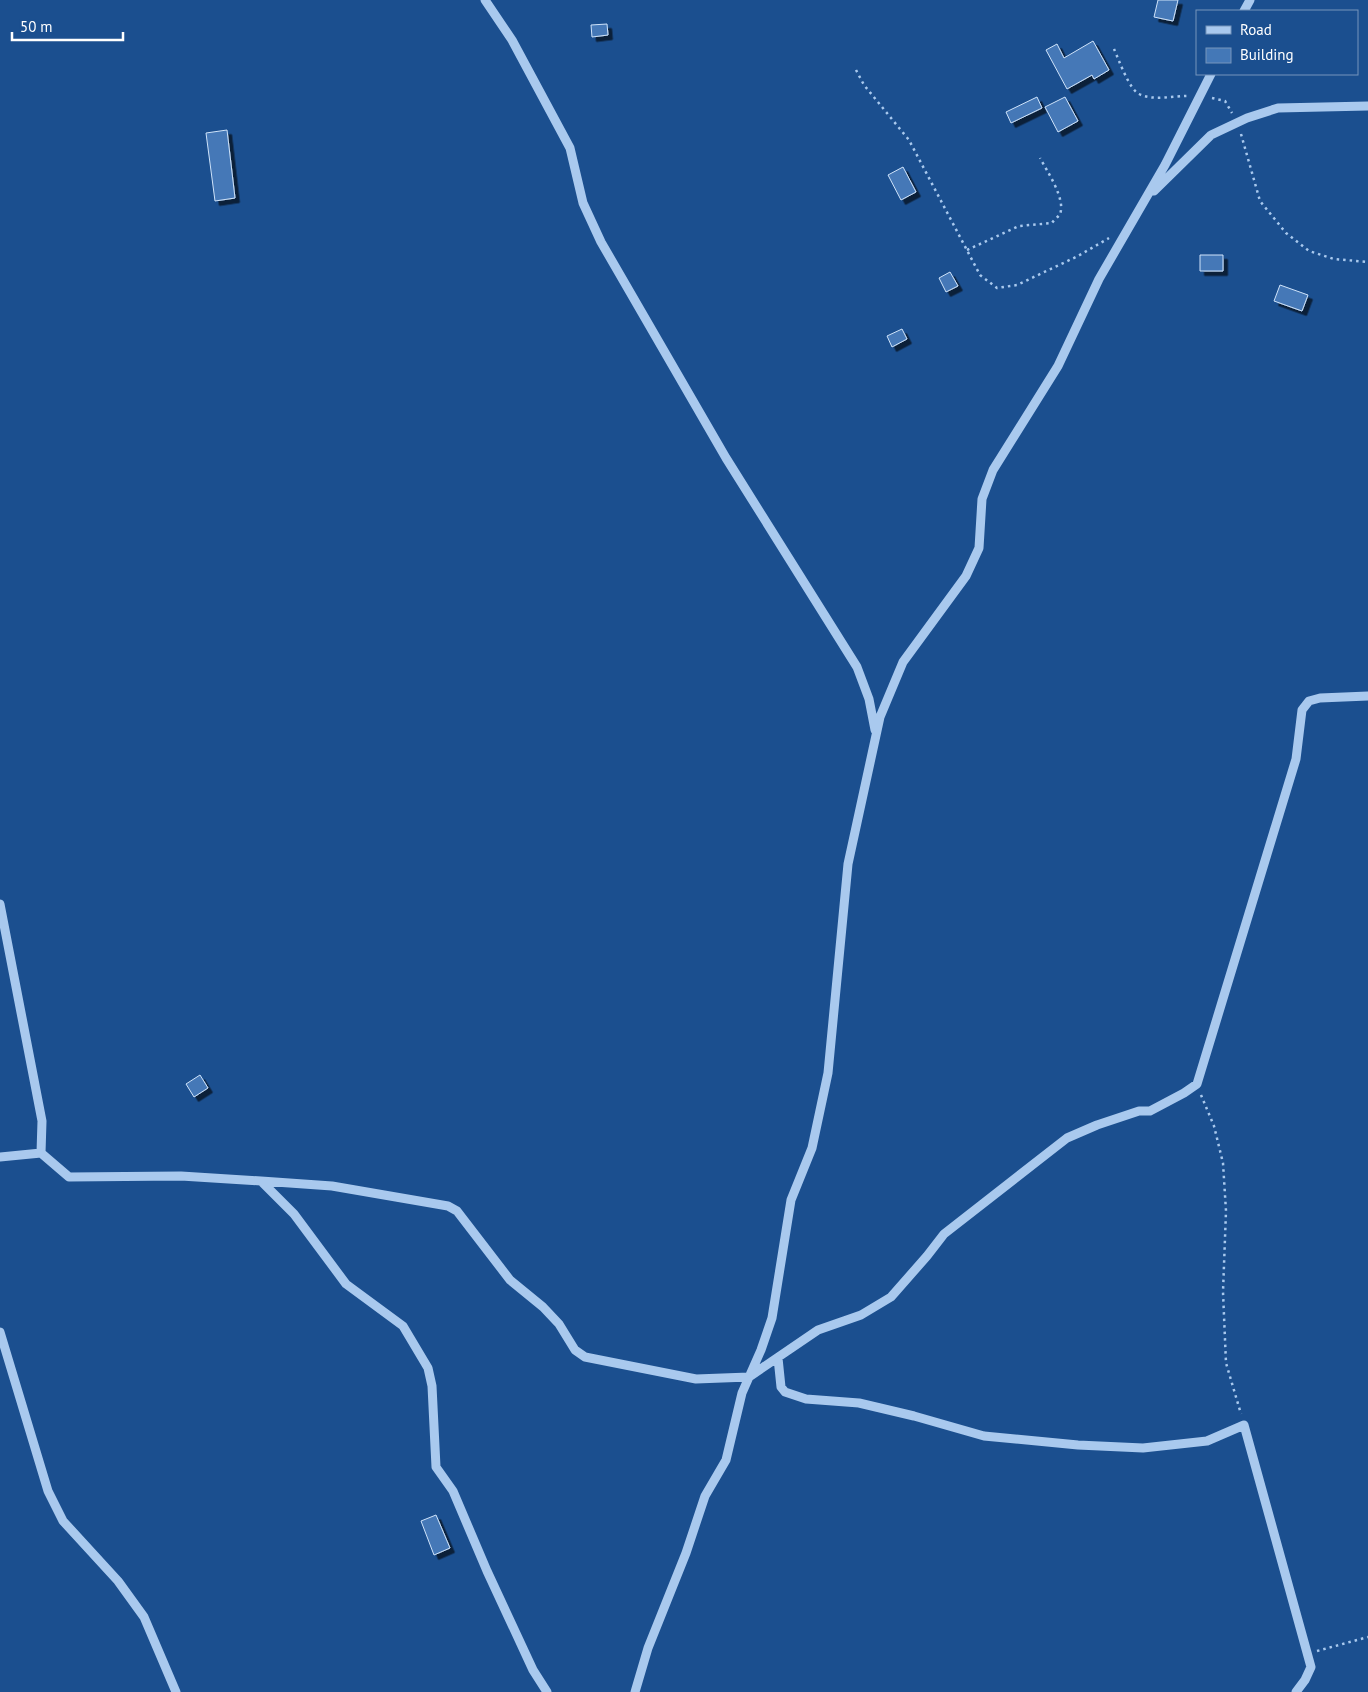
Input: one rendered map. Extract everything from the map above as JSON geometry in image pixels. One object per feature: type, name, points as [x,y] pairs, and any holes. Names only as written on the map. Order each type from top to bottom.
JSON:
[{"type":"street","points":[[485,0],[512,40],[570,148],[584,203],[605,250],[726,458],[857,667],[869,699],[876,735]]},
{"type":"street","points":[[635,1692],[648,1648],[686,1553],[704,1496],[726,1460],[742,1392],[772,1318],[791,1200],[812,1148],[828,1073],[848,864],[880,716],[903,662],[970,569],[979,548],[982,499],[993,470],[1058,366],[1099,280],[1145,200],[1210,75]]},
{"type":"street","points":[[1145,200],[1211,135],[1237,122],[1278,108],[1368,106]]},
{"type":"street","points":[[0,1157],[41,1153],[69,1177],[181,1176],[332,1186],[448,1206],[457,1211],[510,1280],[543,1306],[559,1324],[575,1350],[585,1357],[696,1380],[749,1377],[818,1330],[860,1315],[891,1297],[944,1234],[1067,1138],[1097,1125],[1139,1111],[1150,1111],[1184,1093],[1196,1084],[1296,759],[1302,710],[1309,701],[1320,698],[1368,696]]},
{"type":"street","points":[[0,904],[42,1121],[41,1153]]},
{"type":"street","points":[[262,1181],[294,1214],[346,1284],[403,1326],[428,1368],[432,1386],[436,1467],[453,1491],[487,1571],[533,1670],[547,1692]]},
{"type":"street","points":[[0,1332],[48,1491],[63,1521],[118,1581],[144,1617],[176,1692]]},
{"type":"street","points":[[778,1358],[781,1387],[785,1392],[806,1399],[859,1403],[984,1436],[1078,1445],[1143,1448],[1207,1441],[1244,1425],[1311,1667],[1305,1680],[1296,1692]]},
{"type":"path","points":[[1114,50],[1130,83],[1138,94],[1151,97],[1200,95],[1225,101],[1237,122],[1260,201],[1286,233],[1309,251],[1334,259],[1368,262]]},
{"type":"path","points":[[856,70],[864,85],[909,140],[980,275],[997,288],[1018,285],[1078,256],[1113,236]]},
{"type":"path","points":[[967,250],[1019,226],[1052,223],[1060,213],[1060,201],[1056,186],[1040,158]]},
{"type":"path","points":[[1196,1084],[1214,1126],[1223,1164],[1226,1211],[1223,1292],[1226,1363],[1244,1425]]},
{"type":"path","points":[[1308,1654],[1368,1637]]},
{"type":"building","points":[[1158,0],[1178,0],[1173,21],[1154,17]]},
{"type":"building","points":[[607,24],[608,35],[592,37],[591,25]]},
{"type":"building","points":[[1093,41],[1109,70],[1094,79],[1092,75],[1067,89],[1046,50],[1057,44],[1064,58]]},
{"type":"building","points":[[1037,97],[1042,108],[1011,123],[1006,112]]},
{"type":"building","points":[[1065,97],[1078,121],[1058,132],[1045,107]]},
{"type":"building","points":[[227,130],[235,198],[215,201],[206,133]]},
{"type":"building","points":[[903,167],[916,192],[901,200],[888,175]]},
{"type":"building","points":[[1200,255],[1223,255],[1223,271],[1200,271]]},
{"type":"building","points":[[950,272],[958,286],[946,292],[939,278]]},
{"type":"building","points":[[1280,285],[1308,295],[1302,311],[1274,301]]},
{"type":"building","points":[[902,329],[907,339],[892,347],[887,336]]},
{"type":"building","points":[[200,1075],[208,1088],[194,1097],[186,1084]]},
{"type":"building","points":[[436,1515],[450,1548],[434,1555],[421,1521]]}]
